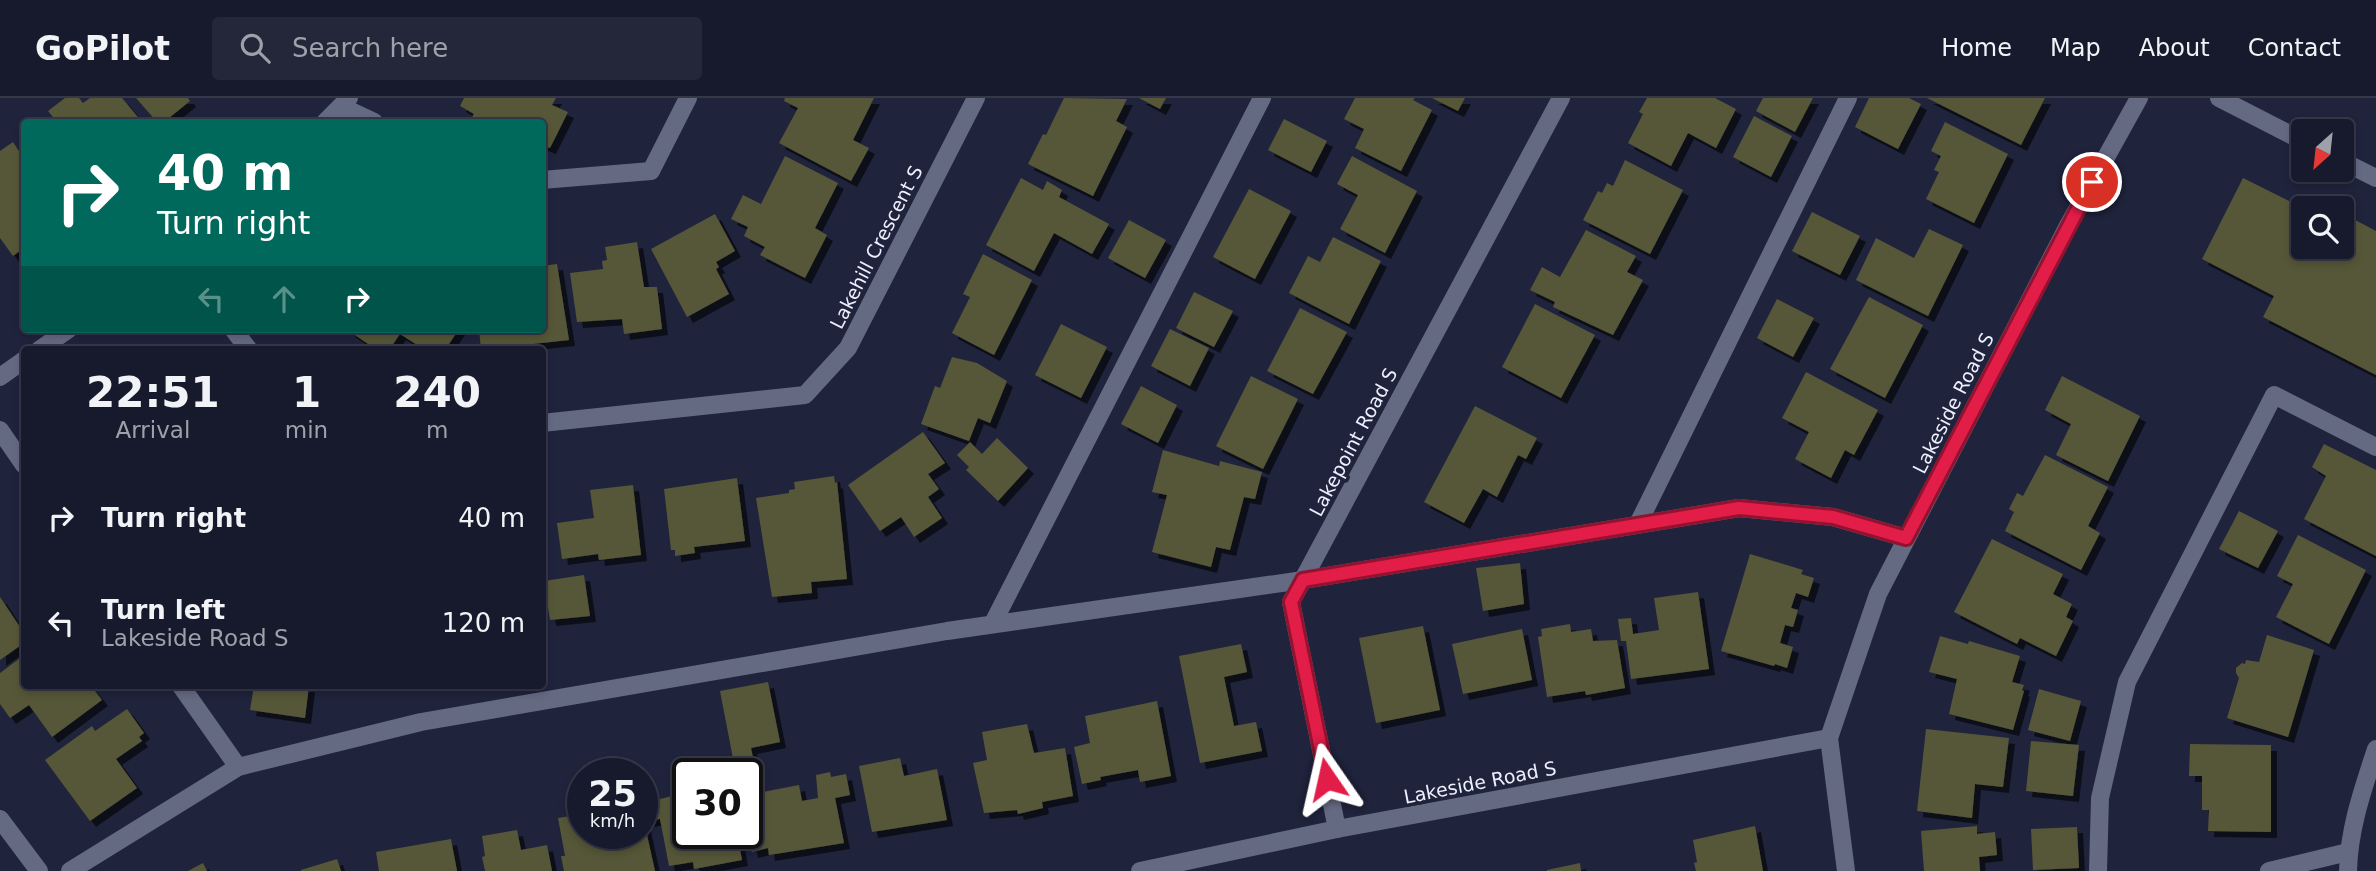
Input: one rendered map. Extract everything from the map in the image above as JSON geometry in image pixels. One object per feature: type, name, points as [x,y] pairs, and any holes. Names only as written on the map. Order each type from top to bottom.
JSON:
[{"type":"street","points":[[546,180],[651,171],[688,98]]},
{"type":"street","name":"Lakehill Crescent S","points":[[546,423],[805,395],[848,348],[976,98]]},
{"type":"street","points":[[993,623],[1262,98]]},
{"type":"street","name":"Lakepoint Road S","points":[[1337,829],[1291,602],[1561,98]]},
{"type":"street","points":[[1638,524],[1848,98]]},
{"type":"street","name":"Lakeside Road S","points":[[1846,871],[1829,738],[1878,594],[2069,224],[2138,98]]},
{"type":"street","points":[[2219,98],[2291,135]]},
{"type":"street","points":[[328,119],[346,103],[370,119]]},
{"type":"street","points":[[2354,167],[2376,178]]},
{"type":"street","points":[[44,346],[63,333]]},
{"type":"street","points":[[0,377],[21,362]]},
{"type":"street","points":[[2098,871],[2100,798],[2127,682],[2274,396],[2376,447]]},
{"type":"street","points":[[0,430],[21,461]]},
{"type":"street","points":[[70,871],[238,767],[421,722],[993,623],[1303,580],[1739,508],[1833,517],[1906,538]]},
{"type":"street","points":[[183,689],[238,767]]},
{"type":"street","name":"Lakeside Road S","points":[[1140,871],[1337,829],[1829,738]]},
{"type":"street","points":[[2348,871],[2348,852],[2356,810],[2376,749]]},
{"type":"street","points":[[0,819],[39,871]]},
{"type":"street","points":[[2269,871],[2348,852]]},
{"type":"building","points":[[65,98],[79,98],[83,103],[90,98],[122,98],[140,119],[55,119],[48,111]]},
{"type":"building","points":[[136,98],[188,98],[190,101],[168,119],[154,119]]},
{"type":"building","points":[[464,98],[556,98],[552,105],[568,112],[550,148],[546,146],[546,119],[471,119],[474,114],[460,106]]},
{"type":"building","points":[[785,98],[874,98],[853,140],[869,148],[851,181],[779,143],[798,108],[784,101]]},
{"type":"building","points":[[1064,98],[1127,99],[1116,121],[1127,127],[1093,196],[1028,164]]},
{"type":"building","points":[[1139,98],[1166,98],[1160,109]]},
{"type":"building","points":[[1355,98],[1415,98],[1413,100],[1432,110],[1401,171],[1355,148],[1364,129],[1344,119]]},
{"type":"building","points":[[1432,98],[1465,98],[1458,111]]},
{"type":"building","points":[[1647,98],[1715,98],[1736,109],[1716,148],[1688,133],[1671,166],[1628,143],[1643,114],[1639,112]]},
{"type":"building","points":[[1763,98],[1813,98],[1795,132],[1756,111]]},
{"type":"building","points":[[1869,98],[1909,98],[1921,104],[1898,149],[1855,127]]},
{"type":"building","points":[[1927,98],[2045,98],[2021,145]]},
{"type":"building","points":[[1754,116],[1792,136],[1771,177],[1733,157]]},
{"type":"building","points":[[1284,119],[1327,141],[1311,172],[1268,150]]},
{"type":"building","points":[[1945,122],[2008,154],[1974,223],[1926,199],[1939,172],[1934,170],[1941,156],[1931,151]]},
{"type":"building","points":[[13,142],[19,151],[21,149],[21,250],[13,256],[0,238],[0,151]]},
{"type":"building","points":[[785,156],[838,183],[815,228],[827,235],[805,278],[760,255],[765,247],[744,236],[748,227],[731,219],[743,195],[761,204]]},
{"type":"building","points":[[1352,156],[1417,191],[1385,253],[1340,229],[1358,195],[1337,184]]},
{"type":"building","points":[[1625,160],[1683,190],[1650,254],[1583,220],[1598,191],[1602,193],[1607,183],[1613,186]]},
{"type":"building","points":[[1021,178],[1043,190],[1047,181],[1062,190],[1059,197],[1109,224],[1092,254],[1054,233],[1034,271],[986,245]]},
{"type":"building","points":[[2243,178],[2291,202],[2291,259],[2354,259],[2354,219],[2376,231],[2376,375],[2263,317],[2274,296],[2202,259]]},
{"type":"building","points":[[1249,189],[1291,211],[1255,279],[1213,257]]},
{"type":"building","points":[[1812,212],[1860,236],[1840,275],[1792,251]]},
{"type":"building","points":[[715,214],[735,251],[716,262],[719,267],[716,269],[729,294],[687,317],[651,249]]},
{"type":"building","points":[[1129,220],[1166,240],[1145,278],[1108,258]]},
{"type":"building","points":[[1929,229],[1963,245],[1928,316],[1856,280],[1876,238],[1914,258]]},
{"type":"building","points":[[1586,230],[1636,256],[1627,272],[1643,280],[1613,335],[1553,307],[1555,302],[1530,290],[1542,267],[1560,277]]},
{"type":"building","points":[[1333,237],[1381,261],[1349,324],[1289,293],[1308,256],[1320,262]]},
{"type":"building","points":[[637,242],[644,287],[657,287],[662,329],[624,334],[622,319],[577,322],[570,273],[603,269],[602,261],[607,260],[605,247]]},
{"type":"building","points":[[983,254],[1032,280],[994,355],[952,333],[970,297],[963,294]]},
{"type":"building","points":[[557,264],[569,340],[514,346],[481,346],[479,333],[546,333],[546,265]]},
{"type":"building","points":[[1194,292],[1233,311],[1214,347],[1176,328]]},
{"type":"building","points":[[1869,297],[1923,325],[1885,398],[1830,369]]},
{"type":"building","points":[[1777,299],[1814,318],[1793,357],[1757,338]]},
{"type":"building","points":[[1535,304],[1595,335],[1561,398],[1502,367]]},
{"type":"building","points":[[1300,308],[1347,332],[1313,394],[1267,371]]},
{"type":"building","points":[[1061,324],[1107,347],[1081,398],[1035,375]]},
{"type":"building","points":[[1170,329],[1209,348],[1190,386],[1151,366]]},
{"type":"building","points":[[352,333],[456,333],[448,346],[419,346],[400,334],[392,346],[371,346]]},
{"type":"building","points":[[952,357],[977,363],[1007,381],[990,423],[978,418],[969,441],[921,424],[935,386],[940,388]]},
{"type":"building","points":[[1806,372],[1878,410],[1854,455],[1845,450],[1831,478],[1795,459],[1809,432],[1782,418]]},
{"type":"building","points":[[1251,376],[1298,399],[1263,469],[1216,446]]},
{"type":"building","points":[[2062,376],[2140,416],[2108,481],[2056,455],[2071,424],[2045,410]]},
{"type":"building","points":[[1141,386],[1177,405],[1158,443],[1121,424]]},
{"type":"building","points":[[1475,406],[1537,438],[1526,459],[1518,455],[1497,497],[1483,489],[1464,523],[1424,502]]},
{"type":"building","points":[[923,432],[945,463],[928,474],[939,489],[928,497],[942,518],[914,537],[901,517],[880,531],[848,485]]},
{"type":"building","points":[[997,438],[1028,468],[998,501],[966,470],[969,467],[957,455],[970,442],[982,454]]},
{"type":"building","points":[[2324,444],[2376,470],[2376,556],[2304,519],[2326,476],[2312,467]]},
{"type":"building","points":[[1163,450],[1219,466],[1220,461],[1262,472],[1255,499],[1244,497],[1230,550],[1216,547],[1211,567],[1152,552],[1167,495],[1152,492]]},
{"type":"building","points":[[2045,455],[2108,487],[2088,526],[2100,533],[2081,570],[2005,531],[2014,512],[2009,509],[2017,493],[2023,496]]},
{"type":"building","points":[[834,476],[835,483],[837,482],[847,579],[811,582],[812,593],[772,597],[756,498],[789,493],[789,490],[795,489],[794,482]]},
{"type":"building","points":[[737,478],[745,541],[694,547],[695,553],[675,556],[675,550],[671,550],[664,489]]},
{"type":"building","points":[[633,485],[641,555],[599,560],[598,554],[562,559],[557,523],[594,518],[590,490]]},
{"type":"building","points":[[2239,511],[2278,531],[2258,568],[2219,549]]},
{"type":"building","points":[[2298,535],[2366,570],[2329,644],[2276,617],[2293,584],[2277,576]]},
{"type":"building","points":[[1992,539],[2063,574],[2053,594],[2072,604],[2066,617],[2073,621],[2056,656],[2020,638],[2017,644],[1954,612]]},
{"type":"building","points":[[1750,554],[1803,570],[1801,574],[1814,578],[1808,597],[1796,593],[1791,608],[1798,610],[1793,627],[1785,625],[1780,643],[1793,647],[1787,668],[1721,651]]},
{"type":"building","points":[[1520,563],[1524,604],[1483,611],[1476,568]]},
{"type":"building","points":[[584,575],[590,616],[550,620],[546,581]]},
{"type":"building","points":[[1698,592],[1709,669],[1631,679],[1626,641],[1621,641],[1618,619],[1631,618],[1633,634],[1659,630],[1654,598]]},
{"type":"building","points":[[0,597],[21,628],[21,645],[0,660]]},
{"type":"building","points":[[1570,624],[1571,632],[1591,629],[1593,641],[1617,640],[1625,688],[1586,695],[1585,691],[1547,697],[1538,637],[1542,636],[1541,629]]},
{"type":"building","points":[[1423,626],[1440,710],[1376,723],[1359,638]]},
{"type":"building","points":[[1522,629],[1532,680],[1463,694],[1452,644]]},
{"type":"building","points":[[2267,635],[2314,650],[2288,737],[2227,718],[2239,678],[2236,668],[2242,663],[2245,664],[2246,660],[2259,662]]},
{"type":"building","points":[[1940,636],[1968,644],[1969,641],[2020,656],[2012,682],[2024,685],[2024,691],[2013,730],[1949,714],[1957,679],[1929,672]]},
{"type":"building","points":[[1241,644],[1247,672],[1224,677],[1234,726],[1256,722],[1262,751],[1200,763],[1179,656]]},
{"type":"building","points":[[21,657],[21,689],[93,689],[102,700],[52,737],[29,705],[10,718],[0,704],[0,673]]},
{"type":"building","points":[[768,682],[780,742],[751,748],[753,758],[733,758],[720,691]]},
{"type":"building","points":[[254,689],[309,689],[305,718],[250,710]]},
{"type":"building","points":[[2039,689],[2081,701],[2070,741],[2028,730]]},
{"type":"building","points":[[1157,701],[1171,776],[1140,782],[1138,770],[1100,777],[1101,780],[1082,784],[1074,747],[1090,743],[1085,716]]},
{"type":"building","points":[[127,709],[144,733],[139,737],[142,741],[116,759],[137,788],[90,821],[45,760],[92,726],[95,731]]},
{"type":"building","points":[[1027,724],[1034,753],[1065,748],[1073,796],[1042,802],[1043,808],[1018,814],[1017,810],[984,813],[973,763],[987,760],[982,732]]},
{"type":"building","points":[[1926,729],[2009,738],[2003,787],[1975,784],[1972,818],[1917,811]]},
{"type":"building","points":[[2031,741],[2079,745],[2073,796],[2026,791]]},
{"type":"building","points":[[2190,744],[2271,745],[2271,832],[2208,831],[2209,810],[2202,810],[2202,776],[2189,776]]},
{"type":"building","points":[[900,758],[904,776],[937,769],[947,820],[872,832],[859,766]]},
{"type":"building","points":[[830,772],[831,777],[846,774],[850,795],[835,798],[844,843],[769,855],[768,848],[752,852],[751,849],[763,849],[763,792],[799,785],[802,801],[818,798],[816,775]]},
{"type":"building","points":[[672,796],[672,849],[740,849],[742,860],[694,869],[693,862],[669,866],[658,819],[658,800]]},
{"type":"building","points":[[567,817],[567,849],[650,849],[655,871],[564,871],[561,856],[565,856],[558,818]]},
{"type":"building","points":[[1755,826],[1763,871],[1696,871],[1693,840]]},
{"type":"building","points":[[1977,826],[1977,834],[1995,832],[1997,855],[1979,857],[1980,871],[1924,871],[1921,831]]},
{"type":"building","points":[[2077,827],[2079,868],[2033,870],[2031,829]]},
{"type":"building","points":[[517,830],[521,850],[547,845],[552,871],[485,871],[482,836]]},
{"type":"building","points":[[451,839],[457,871],[379,871],[376,852]]},
{"type":"building","points":[[337,859],[341,871],[301,871],[301,870]]},
{"type":"building","points":[[203,863],[207,871],[188,871]]},
{"type":"building","points":[[1580,863],[1581,871],[1547,871],[1547,870]]},
{"type":"route","points":[[1327,779],[1291,602],[1303,580],[1739,508],[1833,517],[1906,538],[2092,182]]}]
